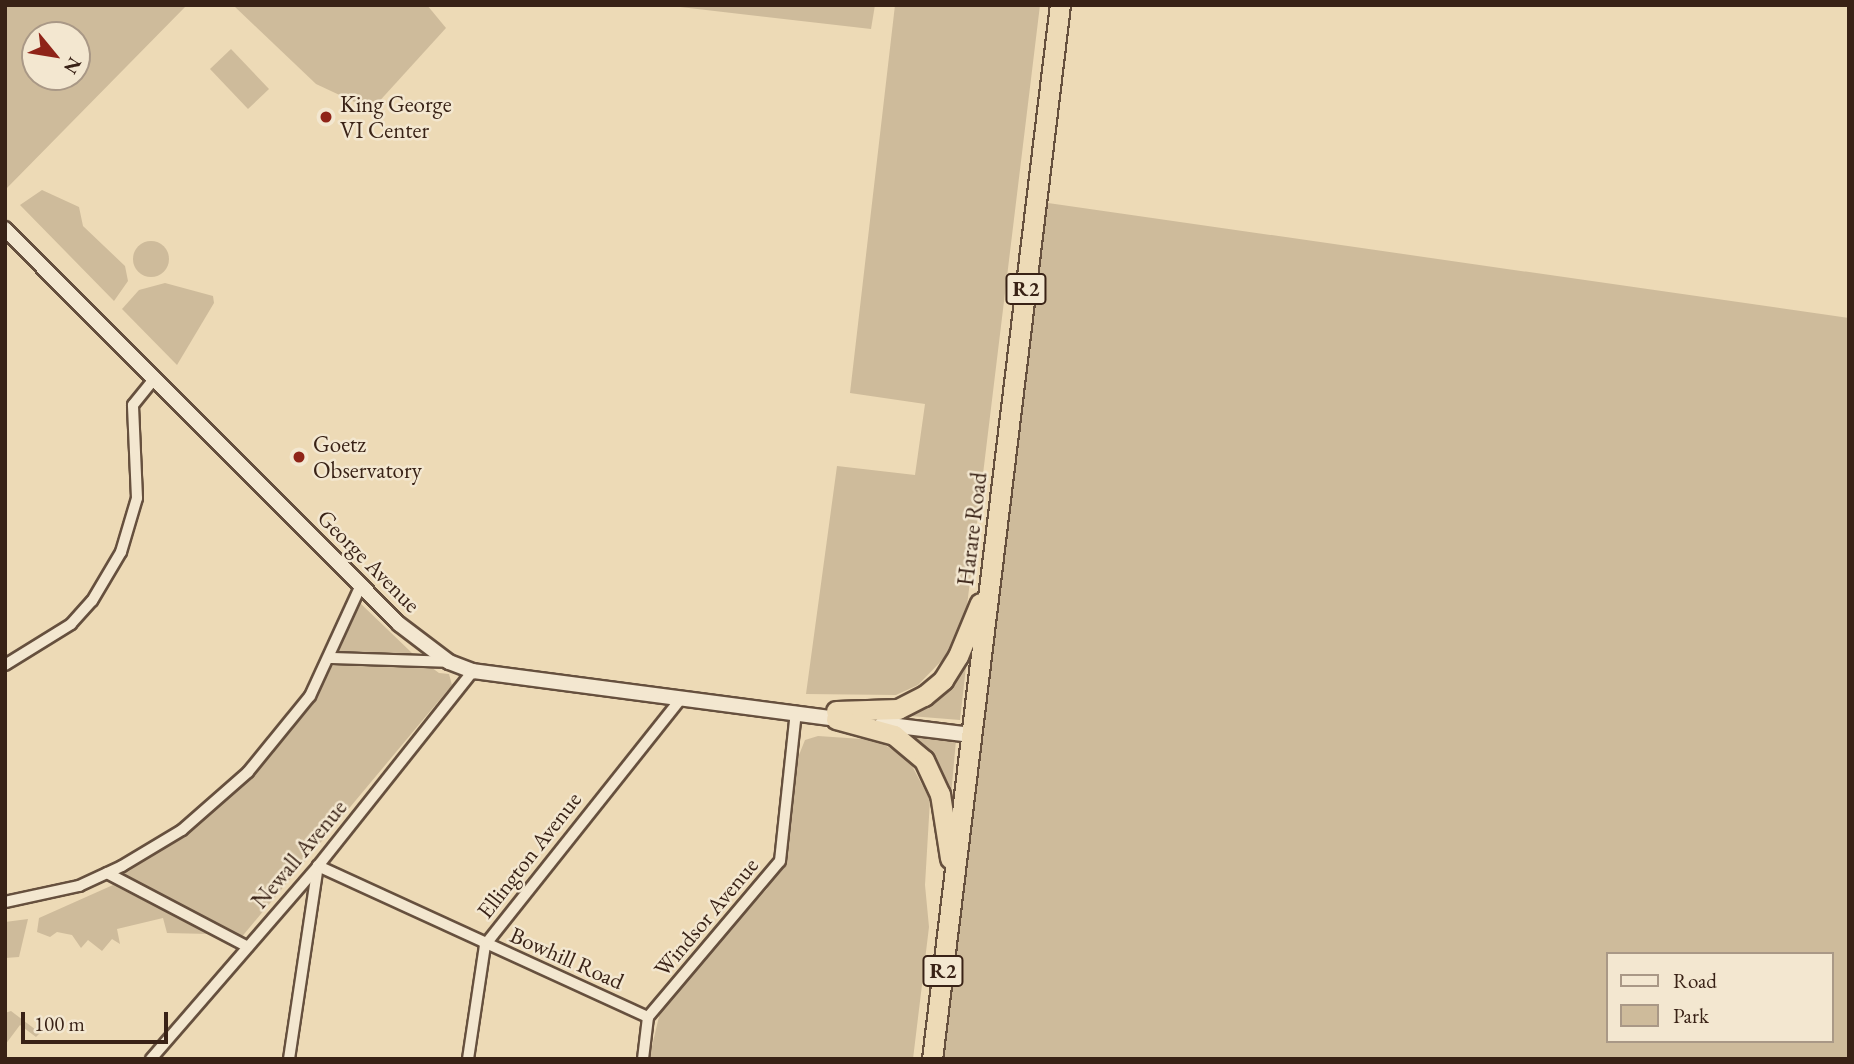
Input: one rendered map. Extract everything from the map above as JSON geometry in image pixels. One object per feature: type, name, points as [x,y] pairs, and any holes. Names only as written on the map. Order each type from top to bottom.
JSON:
[{"type":"highway","name":"Harare Road","points":[[932,1059],[1060,5]]},
{"type":"highway","points":[[836,715],[898,709],[943,680],[970,628],[991,572]]},
{"type":"highway","points":[[836,715],[894,735],[924,760],[940,794],[954,883]]},
{"type":"main road","name":"George Avenue","points":[[5,229],[399,624],[449,662],[473,671],[679,701],[971,730]]},
{"type":"street","points":[[5,665],[71,624],[92,601],[121,552],[137,498],[133,405],[155,379]]},
{"type":"street","points":[[5,902],[79,886],[107,873],[182,830],[248,772],[310,696],[330,658],[361,585]]},
{"type":"street","points":[[330,658],[449,662]]},
{"type":"street","name":"Newall Avenue","points":[[151,1059],[318,866],[473,671]]},
{"type":"street","name":"Ellington Avenue","points":[[468,1059],[485,945],[679,701]]},
{"type":"street","name":"Windsor Avenue","points":[[648,1017],[780,860],[802,713]]},
{"type":"street","points":[[289,1059],[318,866]]},
{"type":"street","name":"Bowhill Road","points":[[318,866],[485,945],[648,1017]]},
{"type":"street","points":[[107,873],[248,947]]},
{"type":"street","points":[[643,1059],[648,1017]]},
{"type":"green space","points":[[5,5],[187,5],[5,190]]},
{"type":"green space","points":[[233,5],[427,5],[446,28],[375,106],[363,106],[316,84]]},
{"type":"green space","points":[[663,5],[875,5],[871,29]]},
{"type":"green space","points":[[895,5],[1040,5],[966,614],[949,653],[918,685],[896,695],[806,694],[837,466],[915,475],[925,404],[850,393]]},
{"type":"green space","points":[[231,49],[269,89],[248,109],[210,69]]},
{"type":"green space","points":[[42,190],[79,207],[83,226],[125,266],[128,281],[114,301],[20,205]]},
{"type":"green space","points":[[1048,203],[1849,318],[1849,1059],[944,1059]]},
{"type":"green space","points":[[151,241],[164,246],[169,259],[164,272],[151,277],[138,272],[133,259],[138,246]]},
{"type":"green space","points":[[165,283],[213,296],[214,303],[177,365],[122,309],[139,290]]},
{"type":"green space","points":[[360,603],[412,653],[439,673],[449,674],[452,685],[240,939],[113,873],[247,776],[332,659]]},
{"type":"green space","points":[[969,640],[960,720],[898,715]]},
{"type":"green space","points":[[898,733],[929,733],[956,740],[949,818]]},
{"type":"green space","points":[[818,736],[877,740],[909,760],[930,800],[925,885],[929,927],[913,1059],[649,1059],[661,1008],[767,889],[781,866],[795,765],[805,740]]},
{"type":"green space","points":[[113,885],[210,934],[167,933],[163,918],[117,929],[120,944],[112,939],[102,951],[88,940],[81,948],[72,935],[57,932],[50,937],[37,932],[39,918]]},
{"type":"green space","points":[[28,919],[19,957],[5,958],[5,922]]},
{"type":"green space","points":[[11,1011],[40,1033],[36,1037],[20,1025],[5,1045],[5,1013]]},
{"type":"place","name":"King George VI Center","points":[[326,117]]},
{"type":"place","name":"Goetz Observatory","points":[[299,457]]}]
